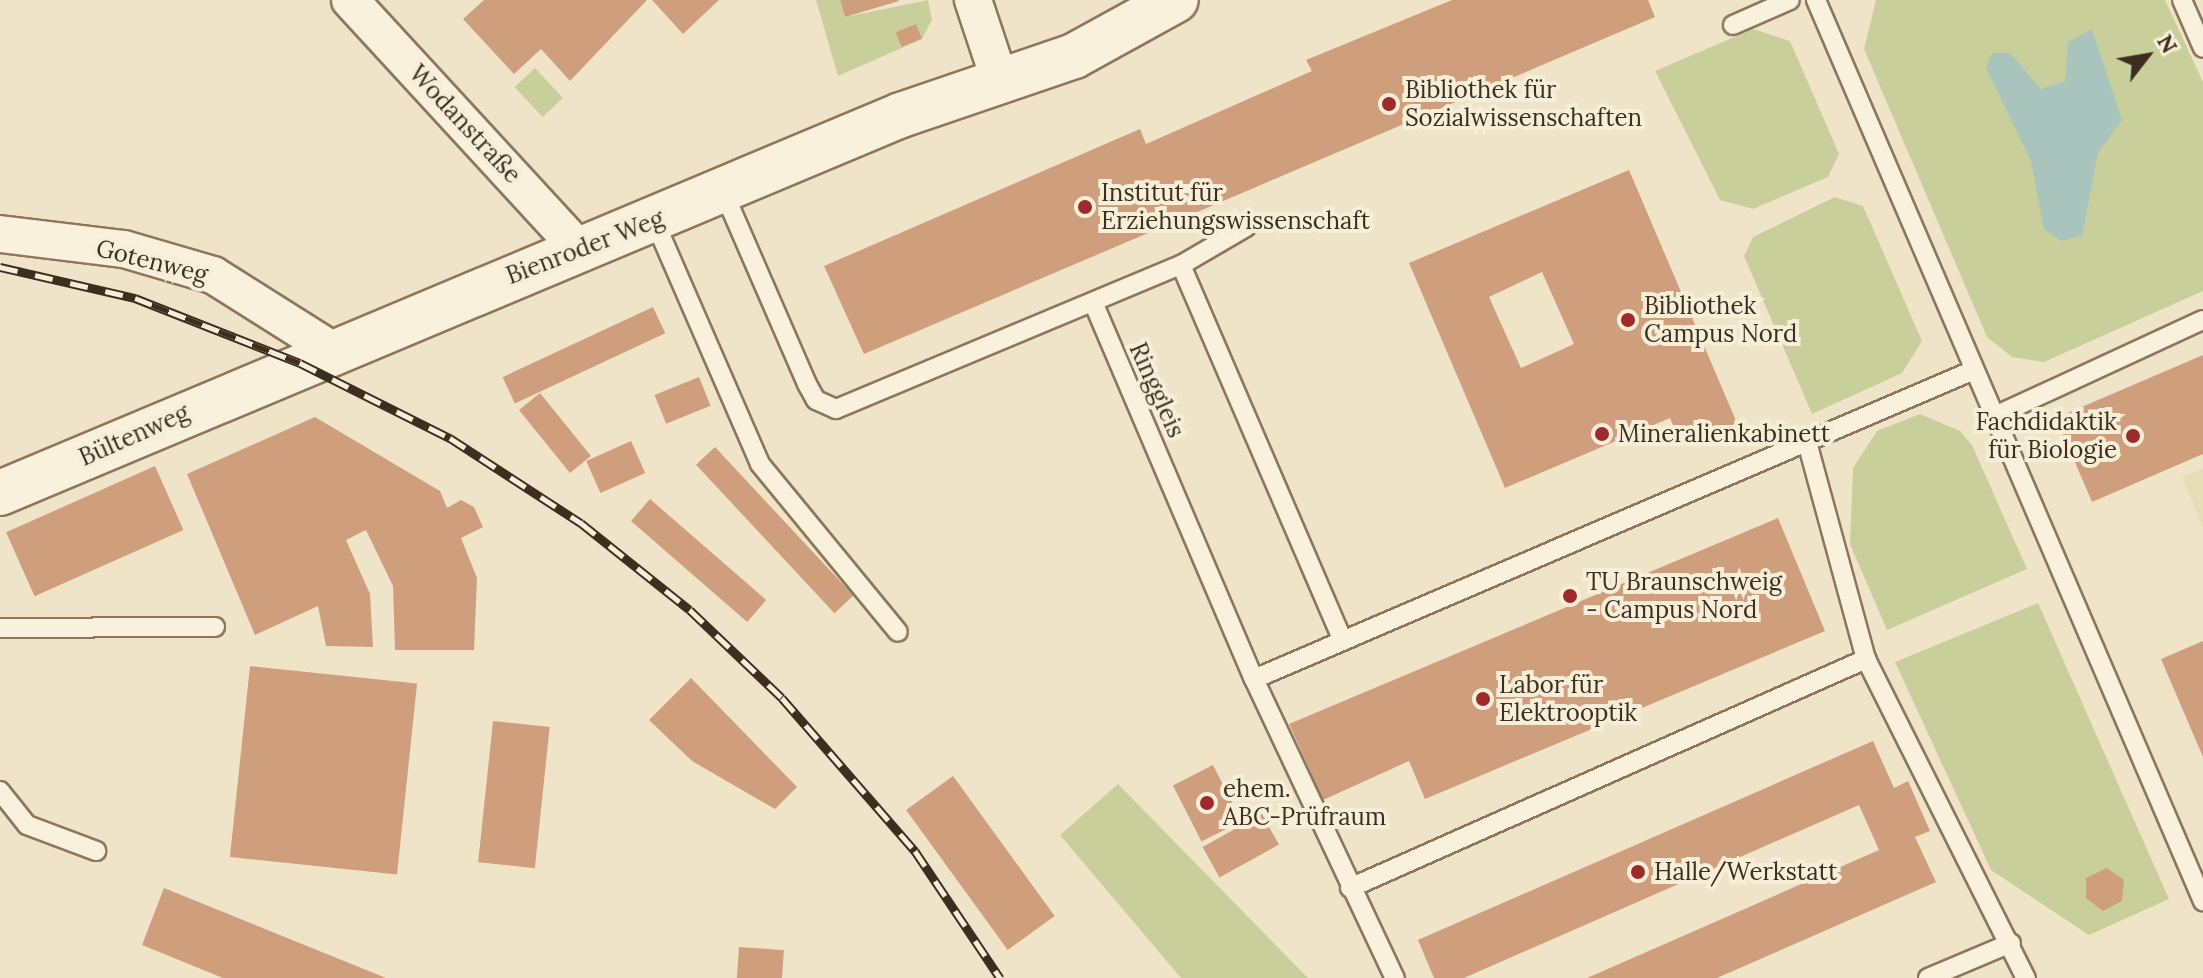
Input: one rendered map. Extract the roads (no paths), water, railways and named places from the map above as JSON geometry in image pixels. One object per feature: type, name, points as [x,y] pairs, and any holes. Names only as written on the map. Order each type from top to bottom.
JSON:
[{"type":"main road","name":"Bienroder Weg","points":[[268,376],[724,193],[996,72],[1144,0]]},
{"type":"main road","name":"Bienroder Weg","points":[[996,72],[1074,56],[1176,0]]},
{"type":"main road","name":"Bültenweg","points":[[14,487],[268,376]]},
{"type":"street","points":[[973,0],[996,72]]},
{"type":"street","name":"Wodanstraße","points":[[353,1],[579,249]]},
{"type":"street","name":"Gotenweg","points":[[0,234],[124,249],[213,275],[332,350]]},
{"type":"lane","points":[[1733,25],[1790,0]]},
{"type":"lane","points":[[1816,0],[2203,901]]},
{"type":"lane","points":[[2182,0],[2203,48]]},
{"type":"lane","points":[[724,193],[807,384],[830,408],[1181,265],[1246,227]]},
{"type":"lane","points":[[654,220],[760,464],[898,632]]},
{"type":"lane","points":[[1181,265],[1341,636]]},
{"type":"lane","name":"Ringgleis","points":[[1093,302],[1254,679],[1395,978]]},
{"type":"lane","points":[[1995,416],[2203,320]]},
{"type":"lane","points":[[1254,679],[1341,636],[1974,370]]},
{"type":"lane","points":[[1807,442],[1866,659],[2026,978]]},
{"type":"lane","points":[[0,628],[215,627]]},
{"type":"lane","points":[[1350,888],[1866,659]]},
{"type":"lane","points":[[0,791],[27,825],[96,851]]},
{"type":"lane","points":[[1928,978],[2011,943]]},
{"type":"water","points":[[2092,29],[2122,120],[2098,153],[2082,236],[2061,241],[2044,229],[2031,161],[1986,68],[1992,53],[2010,53],[2041,89],[2065,81],[2068,42]]},
{"type":"railway","points":[[0,267],[135,298],[300,363],[450,438],[581,523],[690,610],[782,698],[915,851],[1000,978]]},
{"type":"place","name":"Bibliothek für Sozialwissenschaften","points":[[1389,104]]},
{"type":"place","name":"Institut für Erziehungswissenschaft","points":[[1085,207]]},
{"type":"place","name":"Bibliothek Campus Nord","points":[[1628,320]]},
{"type":"place","name":"Mineralienkabinett","points":[[1602,434]]},
{"type":"place","name":"Fachdidaktik für Biologie","points":[[2133,436]]},
{"type":"place","name":"TU Braunschweig - Campus Nord","points":[[1570,596]]},
{"type":"place","name":"Labor für Elektrooptik","points":[[1483,699]]},
{"type":"place","name":"ehem. ABC-Prüfraum","points":[[1207,803]]},
{"type":"place","name":"Halle/Werkstatt","points":[[1638,872]]}]
